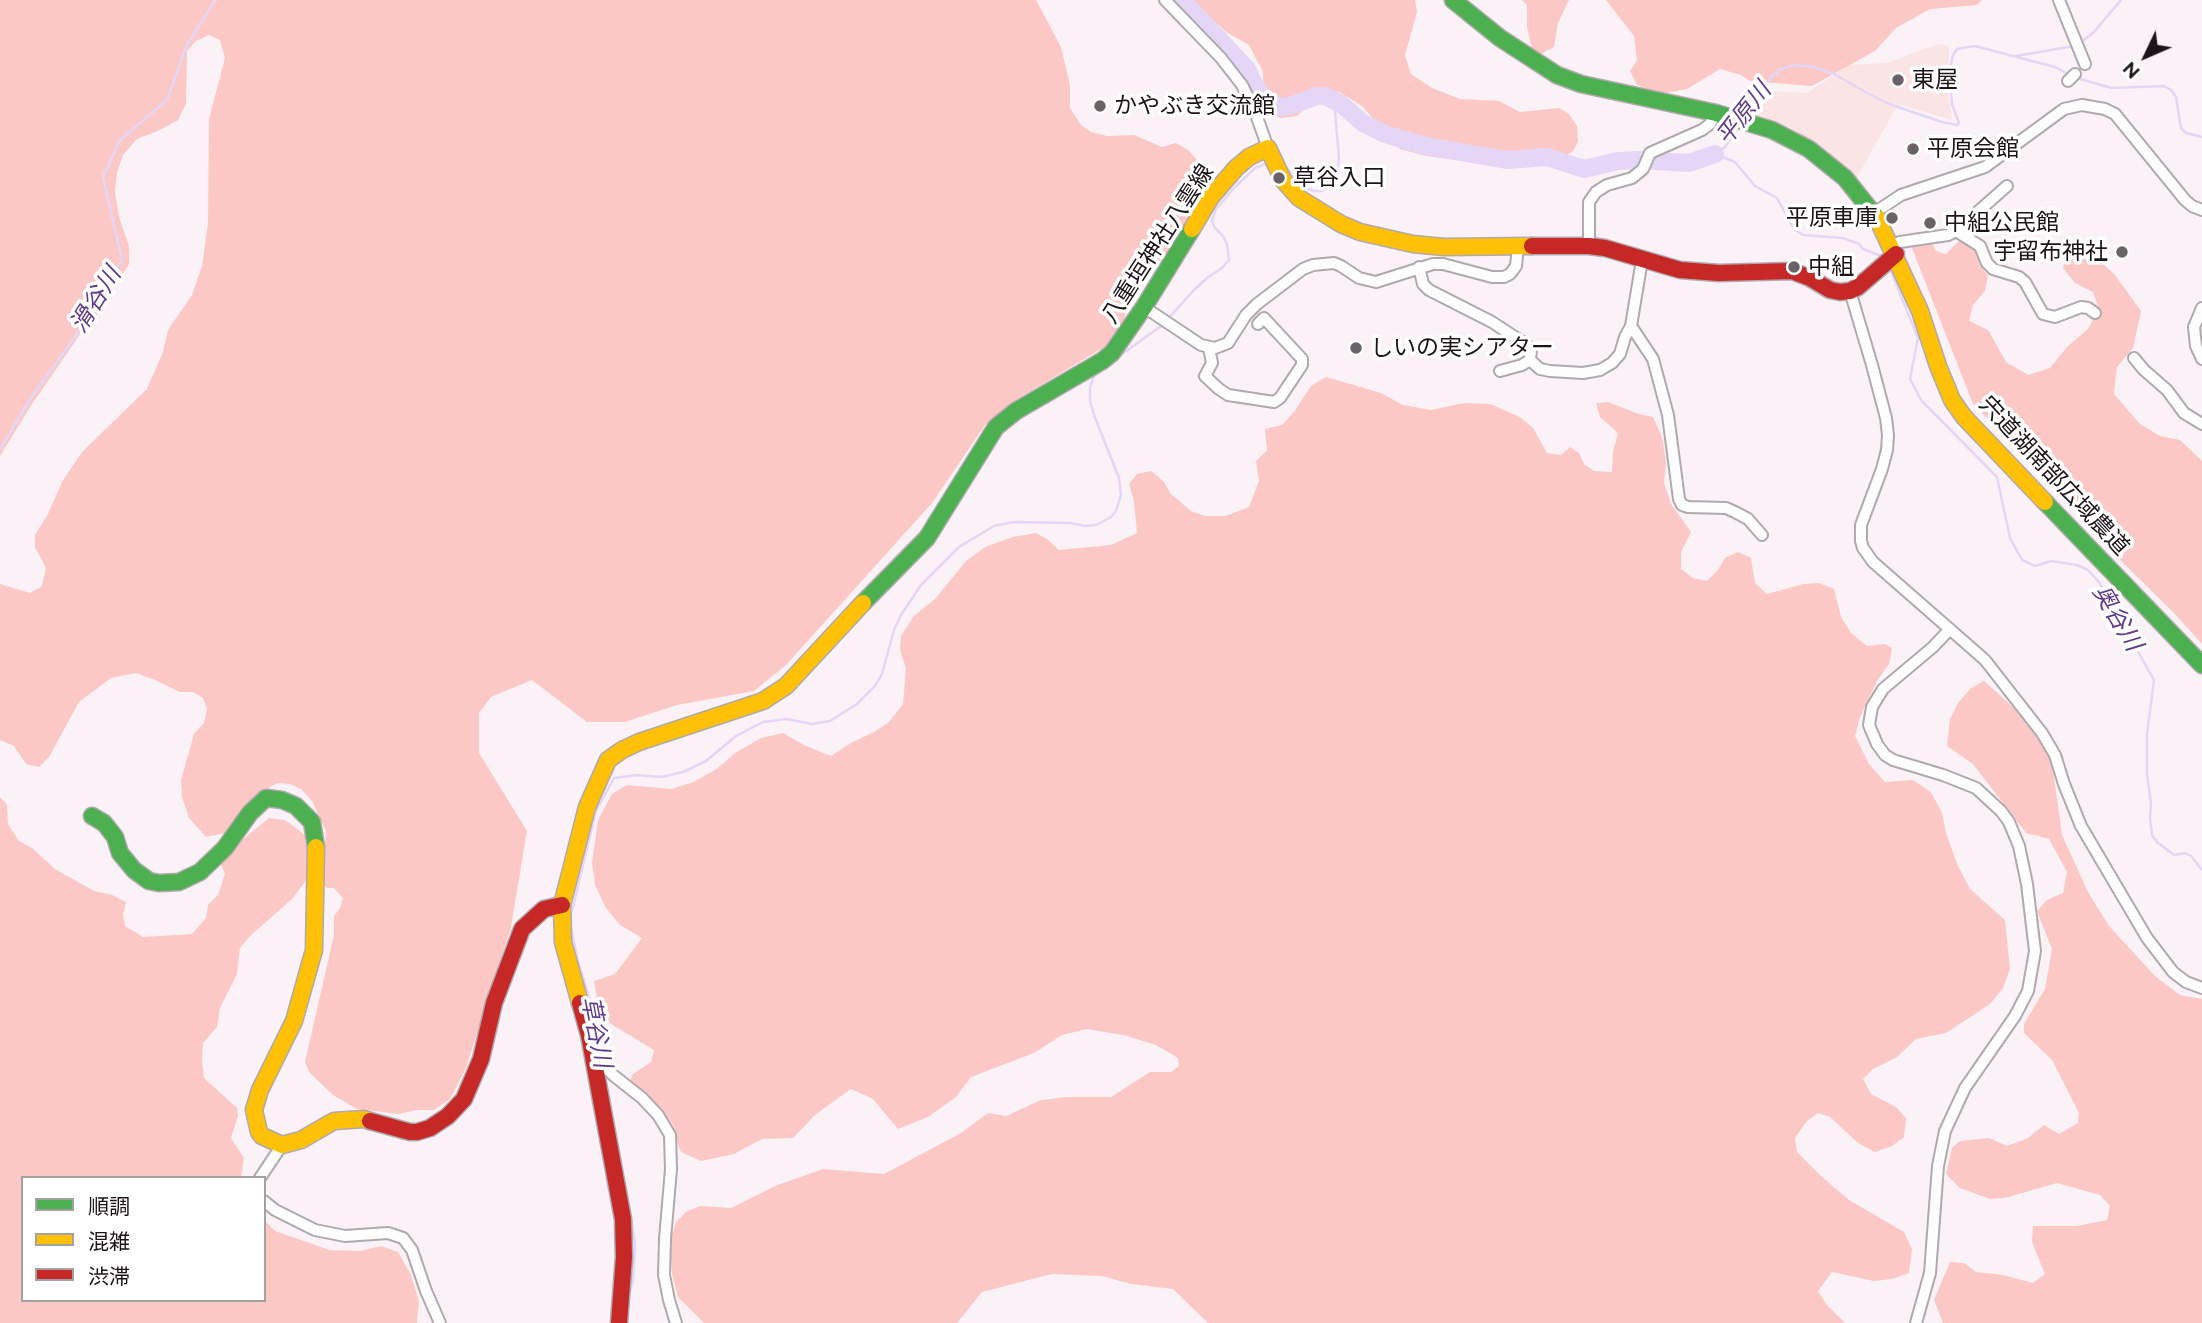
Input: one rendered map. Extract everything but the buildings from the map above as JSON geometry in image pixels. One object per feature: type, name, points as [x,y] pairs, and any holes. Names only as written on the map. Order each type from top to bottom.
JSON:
[{"type":"main road","points":[[1272,157],[1283,180],[1299,198],[1360,232],[1399,242],[1431,246],[1589,246],[1605,248],[1664,267],[1697,272],[1792,271],[1840,292],[1850,291],[1866,281],[1894,250],[1874,213],[1844,178],[1818,156],[1793,140],[1747,121],[1581,84],[1557,75],[1500,38],[1453,0]]},
{"type":"main road","name":"八重垣神社八雲線","points":[[619,1323],[624,1258],[623,1219],[599,1061],[563,942],[562,905],[587,807],[608,760],[639,742],[763,701],[786,686],[922,544],[996,427],[1016,411],[1102,361],[1119,344],[1144,307],[1216,190],[1236,167],[1249,157],[1272,157]]},
{"type":"main road","name":"宍道湖南部広域農道","points":[[1894,250],[1920,311],[1952,400],[1982,436],[2202,665]]},
{"type":"main road","points":[[92,816],[104,823],[115,837],[120,853],[134,870],[149,881],[159,883],[179,882],[200,872],[225,848],[250,813],[266,798],[282,800],[296,806],[312,822],[317,859],[314,950],[294,1021],[260,1090],[254,1110],[262,1136],[282,1145],[301,1140],[334,1121],[364,1119],[417,1132],[430,1128],[448,1116],[464,1099],[471,1086],[481,1059],[494,1003],[522,929],[544,909],[562,905]]},
{"type":"street","points":[[1165,0],[1221,58],[1242,85],[1272,157]]},
{"type":"street","points":[[2059,0],[2085,64]]},
{"type":"street","points":[[1874,213],[1901,195],[1985,167],[2064,109],[2082,105],[2115,114],[2185,200],[2202,210]]},
{"type":"street","points":[[1589,246],[1589,202],[1593,195],[1606,185],[1632,177],[1643,169],[1645,161],[1656,150],[1702,130],[1710,124],[1716,113]]},
{"type":"street","points":[[1894,250],[1900,242],[1948,235],[1956,231],[2007,186]]},
{"type":"street","points":[[1956,231],[1980,246],[1987,263],[1993,269],[2019,277],[2025,282],[2043,314],[2055,317],[2081,307],[2095,313]]},
{"type":"street","points":[[1144,307],[1209,348],[1222,346],[1228,343],[1246,314],[1257,304],[1312,265],[1334,263],[1359,278],[1376,282],[1419,267],[1443,264],[1492,277],[1504,277],[1517,266],[1518,246]]},
{"type":"street","points":[[1419,267],[1423,284],[1429,290],[1523,341],[1531,351],[1531,360],[1540,369],[1583,373],[1600,370],[1620,354],[1631,326],[1642,260]]},
{"type":"street","points":[[1850,291],[1876,379],[1888,435],[1882,469],[1863,519],[1863,548],[1873,562],[1984,660],[2042,733],[2055,755],[2081,826],[2147,938],[2173,972],[2186,982],[2202,988]]},
{"type":"street","points":[[2202,308],[2194,327],[2196,346],[2202,359]]},
{"type":"street","points":[[1209,348],[1212,363],[1205,376],[1219,389],[1228,395],[1274,402],[1280,398],[1302,365],[1302,359],[1264,318],[1258,324]]},
{"type":"street","points":[[1631,326],[1653,359],[1668,415],[1677,491],[1682,505],[1726,508],[1748,519],[1762,535]]},
{"type":"street","points":[[2134,358],[2167,390],[2184,413],[2202,424]]},
{"type":"street","points":[[1500,370],[1531,360]]},
{"type":"street","points":[[1916,1323],[1930,1273],[1938,1166],[1944,1131],[1965,1088],[2015,1016],[2028,991],[2035,951],[2020,846],[2001,811],[1976,788],[1893,760],[1885,755],[1872,735],[1870,716],[1876,698],[1950,629]]},
{"type":"street","points":[[599,1061],[642,1098],[658,1115],[670,1135],[671,1169],[664,1275],[676,1323]]},
{"type":"street","points":[[261,1176],[282,1145]]},
{"type":"street","points":[[266,1203],[314,1230],[345,1236],[388,1233],[402,1238],[412,1250],[440,1323]]},
{"type":"shaded area","points":[[0,0],[1036,0],[1061,47],[1070,85],[1070,108],[1081,125],[1091,132],[1107,136],[1134,135],[1162,147],[1176,143],[1188,150],[1206,170],[1205,193],[1168,252],[1142,280],[1127,307],[1124,320],[1106,346],[1019,398],[985,425],[932,503],[786,665],[754,691],[677,705],[625,722],[587,722],[532,680],[491,697],[479,713],[479,753],[527,831],[511,927],[466,1068],[450,1099],[434,1110],[399,1114],[357,1109],[333,1095],[309,1072],[305,1062],[334,935],[334,916],[343,898],[334,888],[327,888],[322,884],[326,831],[312,801],[301,789],[278,783],[270,787],[226,833],[206,837],[189,818],[182,797],[181,780],[194,734],[204,723],[207,709],[203,698],[193,692],[180,692],[136,673],[111,678],[79,702],[49,757],[39,767],[26,764],[14,746],[0,740],[0,584],[30,593],[42,586],[46,568],[35,547],[35,535],[62,482],[82,452],[147,389],[163,352],[168,330],[192,295],[202,266],[208,222],[209,119],[225,58],[220,40],[209,35],[196,41],[187,51],[186,104],[178,120],[137,139],[123,155],[115,192],[119,217],[129,246],[129,264],[95,319],[83,330],[0,456]]},
{"type":"shaded area","points":[[1191,0],[1415,0],[1417,12],[1405,55],[1411,74],[1432,88],[1460,99],[1499,101],[1520,112],[1559,108],[1569,114],[1577,126],[1578,142],[1573,151],[1564,157],[1533,151],[1465,161],[1426,156],[1400,149],[1362,106],[1339,92],[1323,91],[1297,116],[1281,118],[1263,110],[1263,72],[1249,45],[1226,32]]},
{"type":"shaded area","points":[[1522,0],[1569,0],[1558,23],[1554,47],[1539,55],[1532,50],[1527,27],[1527,5]]},
{"type":"shaded area","points":[[1606,0],[1982,0],[1977,5],[1930,9],[1896,28],[1875,51],[1812,86],[1750,81],[1741,75],[1720,69],[1687,89],[1660,94],[1637,85],[1630,71],[1637,60],[1634,36]]},
{"type":"shaded area","points":[[1939,44],[1949,46],[1948,89],[1952,120],[1898,104],[1855,181],[1829,154],[1790,127],[1754,115],[1769,91],[1807,93],[1849,65],[1886,63]]},
{"type":"shaded area","points":[[1966,234],[1978,244],[1980,266],[1988,275],[1985,291],[1973,305],[1969,321],[1988,330],[2006,362],[2028,375],[2050,368],[2067,347],[2088,329],[2099,309],[2093,292],[2075,283],[2063,268],[2065,259],[2087,244],[2098,252],[2102,263],[2115,275],[2141,311],[2133,348],[2117,367],[2114,394],[2140,424],[2160,436],[2180,440],[2202,461],[2202,644],[2115,555],[2061,492],[1973,404],[1910,243],[1930,239],[1936,251],[1946,254]]},
{"type":"shaded area","points":[[1326,377],[1381,393],[1403,405],[1431,410],[1464,403],[1490,404],[1520,417],[1533,428],[1547,453],[1561,455],[1570,447],[1579,453],[1584,464],[1594,471],[1612,472],[1613,451],[1618,433],[1600,417],[1596,403],[1608,402],[1653,417],[1662,437],[1666,462],[1664,483],[1671,504],[1691,532],[1681,552],[1681,569],[1693,578],[1707,581],[1725,558],[1738,552],[1751,558],[1755,583],[1767,594],[1803,584],[1819,583],[1834,589],[1841,617],[1851,633],[1867,646],[1885,644],[1892,648],[1889,664],[1877,681],[1860,717],[1855,736],[1869,764],[1885,782],[1913,780],[1931,792],[1942,813],[1958,866],[1970,889],[2005,920],[2010,969],[2003,988],[1990,1004],[1946,1033],[1916,1039],[1897,1057],[1873,1069],[1863,1079],[1871,1094],[1896,1107],[1906,1118],[1904,1137],[1892,1146],[1875,1152],[1858,1143],[1830,1117],[1818,1113],[1806,1122],[1795,1138],[1797,1152],[1821,1176],[1849,1200],[1904,1232],[1912,1249],[1909,1273],[1874,1281],[1832,1272],[1818,1291],[1827,1305],[1845,1323],[1208,1323],[1173,1289],[1131,1284],[1102,1276],[1052,1274],[982,1292],[957,1323],[704,1323],[678,1297],[672,1274],[670,1241],[676,1222],[687,1211],[701,1206],[731,1208],[775,1186],[823,1169],[884,1174],[961,1133],[988,1113],[1006,1116],[1041,1100],[1111,1097],[1150,1072],[1171,1072],[1179,1066],[1178,1058],[1156,1045],[1123,1035],[1087,1029],[1062,1035],[1034,1053],[971,1077],[956,1097],[928,1117],[898,1129],[873,1099],[851,1089],[815,1115],[793,1138],[762,1139],[734,1154],[701,1161],[681,1152],[675,1138],[674,1126],[647,1094],[630,1081],[633,1074],[651,1062],[654,1050],[611,1024],[599,1010],[594,981],[615,974],[642,938],[620,925],[606,908],[595,885],[592,863],[598,820],[612,794],[627,785],[671,789],[694,782],[761,738],[783,733],[831,756],[874,732],[889,722],[903,704],[906,668],[900,650],[901,636],[914,616],[935,599],[966,561],[985,547],[1013,537],[1036,533],[1059,550],[1111,545],[1137,533],[1134,501],[1129,484],[1137,474],[1151,471],[1164,482],[1171,494],[1191,511],[1205,516],[1226,516],[1249,507],[1259,481],[1256,461],[1267,450],[1265,429],[1282,425],[1311,386]]},
{"type":"shaded area","points":[[1984,681],[2014,708],[2051,756],[2062,835],[2088,892],[2109,926],[2155,976],[2180,995],[2202,999],[2202,1323],[1943,1323],[1934,1300],[1950,1262],[1964,1263],[1976,1272],[2003,1275],[2033,1283],[2045,1274],[2032,1242],[2033,1226],[2077,1226],[2107,1220],[2110,1206],[2100,1195],[2057,1183],[2005,1198],[1990,1199],[1960,1188],[1946,1174],[1952,1148],[1960,1141],[1989,1138],[2007,1146],[2028,1138],[2044,1125],[2059,1134],[2078,1123],[2079,1113],[2052,1060],[2024,1033],[2024,1024],[2045,989],[2052,949],[2037,911],[2047,900],[2063,893],[2067,872],[2049,839],[2026,833],[1973,764],[1947,746],[1950,719],[1958,703],[1971,688]]},
{"type":"shaded area","points":[[0,797],[7,805],[8,824],[19,841],[32,848],[55,869],[94,891],[126,902],[123,914],[125,926],[143,937],[192,934],[206,918],[208,905],[218,895],[225,874],[219,859],[269,818],[285,820],[310,840],[312,852],[307,879],[293,898],[240,948],[237,974],[220,1008],[217,1027],[203,1043],[204,1078],[237,1108],[238,1116],[231,1138],[244,1158],[241,1176],[21,1176],[21,1302],[266,1302],[266,1222],[275,1231],[330,1250],[360,1251],[381,1246],[398,1252],[411,1275],[419,1301],[417,1323],[0,1323]]},
{"type":"waterway","name":"滑谷川","points":[[0,449],[32,396],[78,333],[122,260],[103,177],[120,140],[167,100],[186,47],[215,0]]},
{"type":"waterway","name":"平原川","points":[[1182,0],[1247,69],[1264,98],[1278,107],[1325,96],[1341,104],[1363,123],[1401,139],[1430,147],[1508,160],[1547,157],[1584,169],[1618,161],[1689,163],[1715,154]]},
{"type":"waterway","points":[[2080,43],[2094,32],[2121,0]]},
{"type":"waterway","name":"平原川","points":[[1747,115],[1770,78],[1781,69],[1796,65],[1814,67],[1834,74],[1889,104],[1957,125],[1959,123],[1952,104],[1949,72],[1957,49],[1975,46],[2055,67],[2070,75]]},
{"type":"waterway","points":[[2016,56],[2074,46]]},
{"type":"waterway","name":"平原川","points":[[2076,78],[2112,88],[2164,86],[2176,97],[2181,128],[2186,133],[2202,137]]},
{"type":"waterway","points":[[1282,164],[1308,189],[1322,191],[1331,185],[1337,175],[1339,158],[1334,100]]},
{"type":"waterway","name":"平原川","points":[[1715,154],[1725,147],[1739,126]]},
{"type":"waterway","name":"奥谷川","points":[[1715,154],[1735,162],[1755,186],[1777,198],[1794,229],[1803,235],[1843,238],[1884,257]]},
{"type":"waterway","points":[[1168,319],[1193,291],[1229,260],[1227,245],[1212,220],[1216,209],[1255,168],[1268,163]]},
{"type":"waterway","name":"奥谷川","points":[[1890,269],[1918,338],[1910,379],[1921,400],[1997,477],[2010,538],[2022,560],[2035,566],[2051,561],[2077,565],[2088,570],[2099,582],[2154,680],[2147,734],[2152,835],[2174,855],[2185,853],[2191,856],[2202,870]]},
{"type":"waterway","points":[[1118,357],[1164,324]]},
{"type":"waterway","points":[[603,1060],[600,1032],[578,961],[571,915],[596,811],[614,778],[637,775],[662,777],[683,772],[706,761],[736,736],[763,722],[787,719],[812,724],[830,721],[857,704],[875,686],[882,674],[901,615],[921,585],[959,547],[994,526],[1013,522],[1070,523],[1085,526],[1096,525],[1111,517],[1121,495],[1119,478],[1090,401],[1090,388],[1098,371]]},
{"type":"waterway","name":"草谷川","points":[[626,1191],[630,1212]]},
{"type":"waterway","name":"草谷川","points":[[630,1291],[635,1244],[631,1218]]},
{"type":"traffic: fast","points":[[1453,0],[1500,38],[1557,75],[1581,84],[1716,113],[1772,130],[1809,149],[1845,178],[1877,218]]},
{"type":"traffic: fast","points":[[863,603],[927,538],[996,427],[1016,411],[1112,353],[1192,229]]},
{"type":"traffic: fast","points":[[2045,502],[2202,665]]},
{"type":"traffic: fast","points":[[92,816],[104,823],[115,837],[120,853],[134,870],[149,881],[159,883],[179,882],[200,872],[225,848],[250,813],[266,798],[282,800],[296,806],[312,822],[316,847]]},
{"type":"traffic: slow","points":[[1192,229],[1211,197],[1236,168],[1249,157],[1268,148],[1283,180],[1299,198],[1341,224],[1360,232],[1413,244],[1444,247],[1532,246]]},
{"type":"traffic: slow","points":[[1877,218],[1920,311],[1952,400],[1964,417],[2045,502]]},
{"type":"traffic: slow","points":[[580,1003],[563,942],[562,905],[587,807],[608,760],[639,742],[763,701],[786,686],[863,603]]},
{"type":"traffic: slow","points":[[316,847],[314,950],[294,1021],[260,1090],[254,1110],[262,1136],[282,1145],[301,1140],[334,1121],[370,1121]]},
{"type":"traffic: jam","points":[[1532,246],[1605,248],[1680,270],[1719,273],[1792,271],[1830,290],[1840,292],[1858,287],[1896,254]]},
{"type":"traffic: jam","points":[[370,1121],[417,1132],[430,1128],[448,1116],[464,1099],[481,1059],[494,1003],[522,929],[544,909],[562,905]]},
{"type":"traffic: jam","points":[[580,1003],[589,1035],[623,1219],[624,1257],[619,1323]]},
{"type":"place","name":"東屋","points":[[1898,80]]},
{"type":"place","name":"かやぶき交流館","points":[[1100,106]]},
{"type":"place","name":"平原会館","points":[[1913,149]]},
{"type":"place","name":"草谷入口","points":[[1279,178]]},
{"type":"place","name":"平原車庫","points":[[1892,218]]},
{"type":"place","name":"中組公民館","points":[[1930,223]]},
{"type":"place","name":"宇留布神社","points":[[2122,252]]},
{"type":"place","name":"中組","points":[[1794,267]]},
{"type":"place","name":"しいの実シアター","points":[[1356,348]]}]
